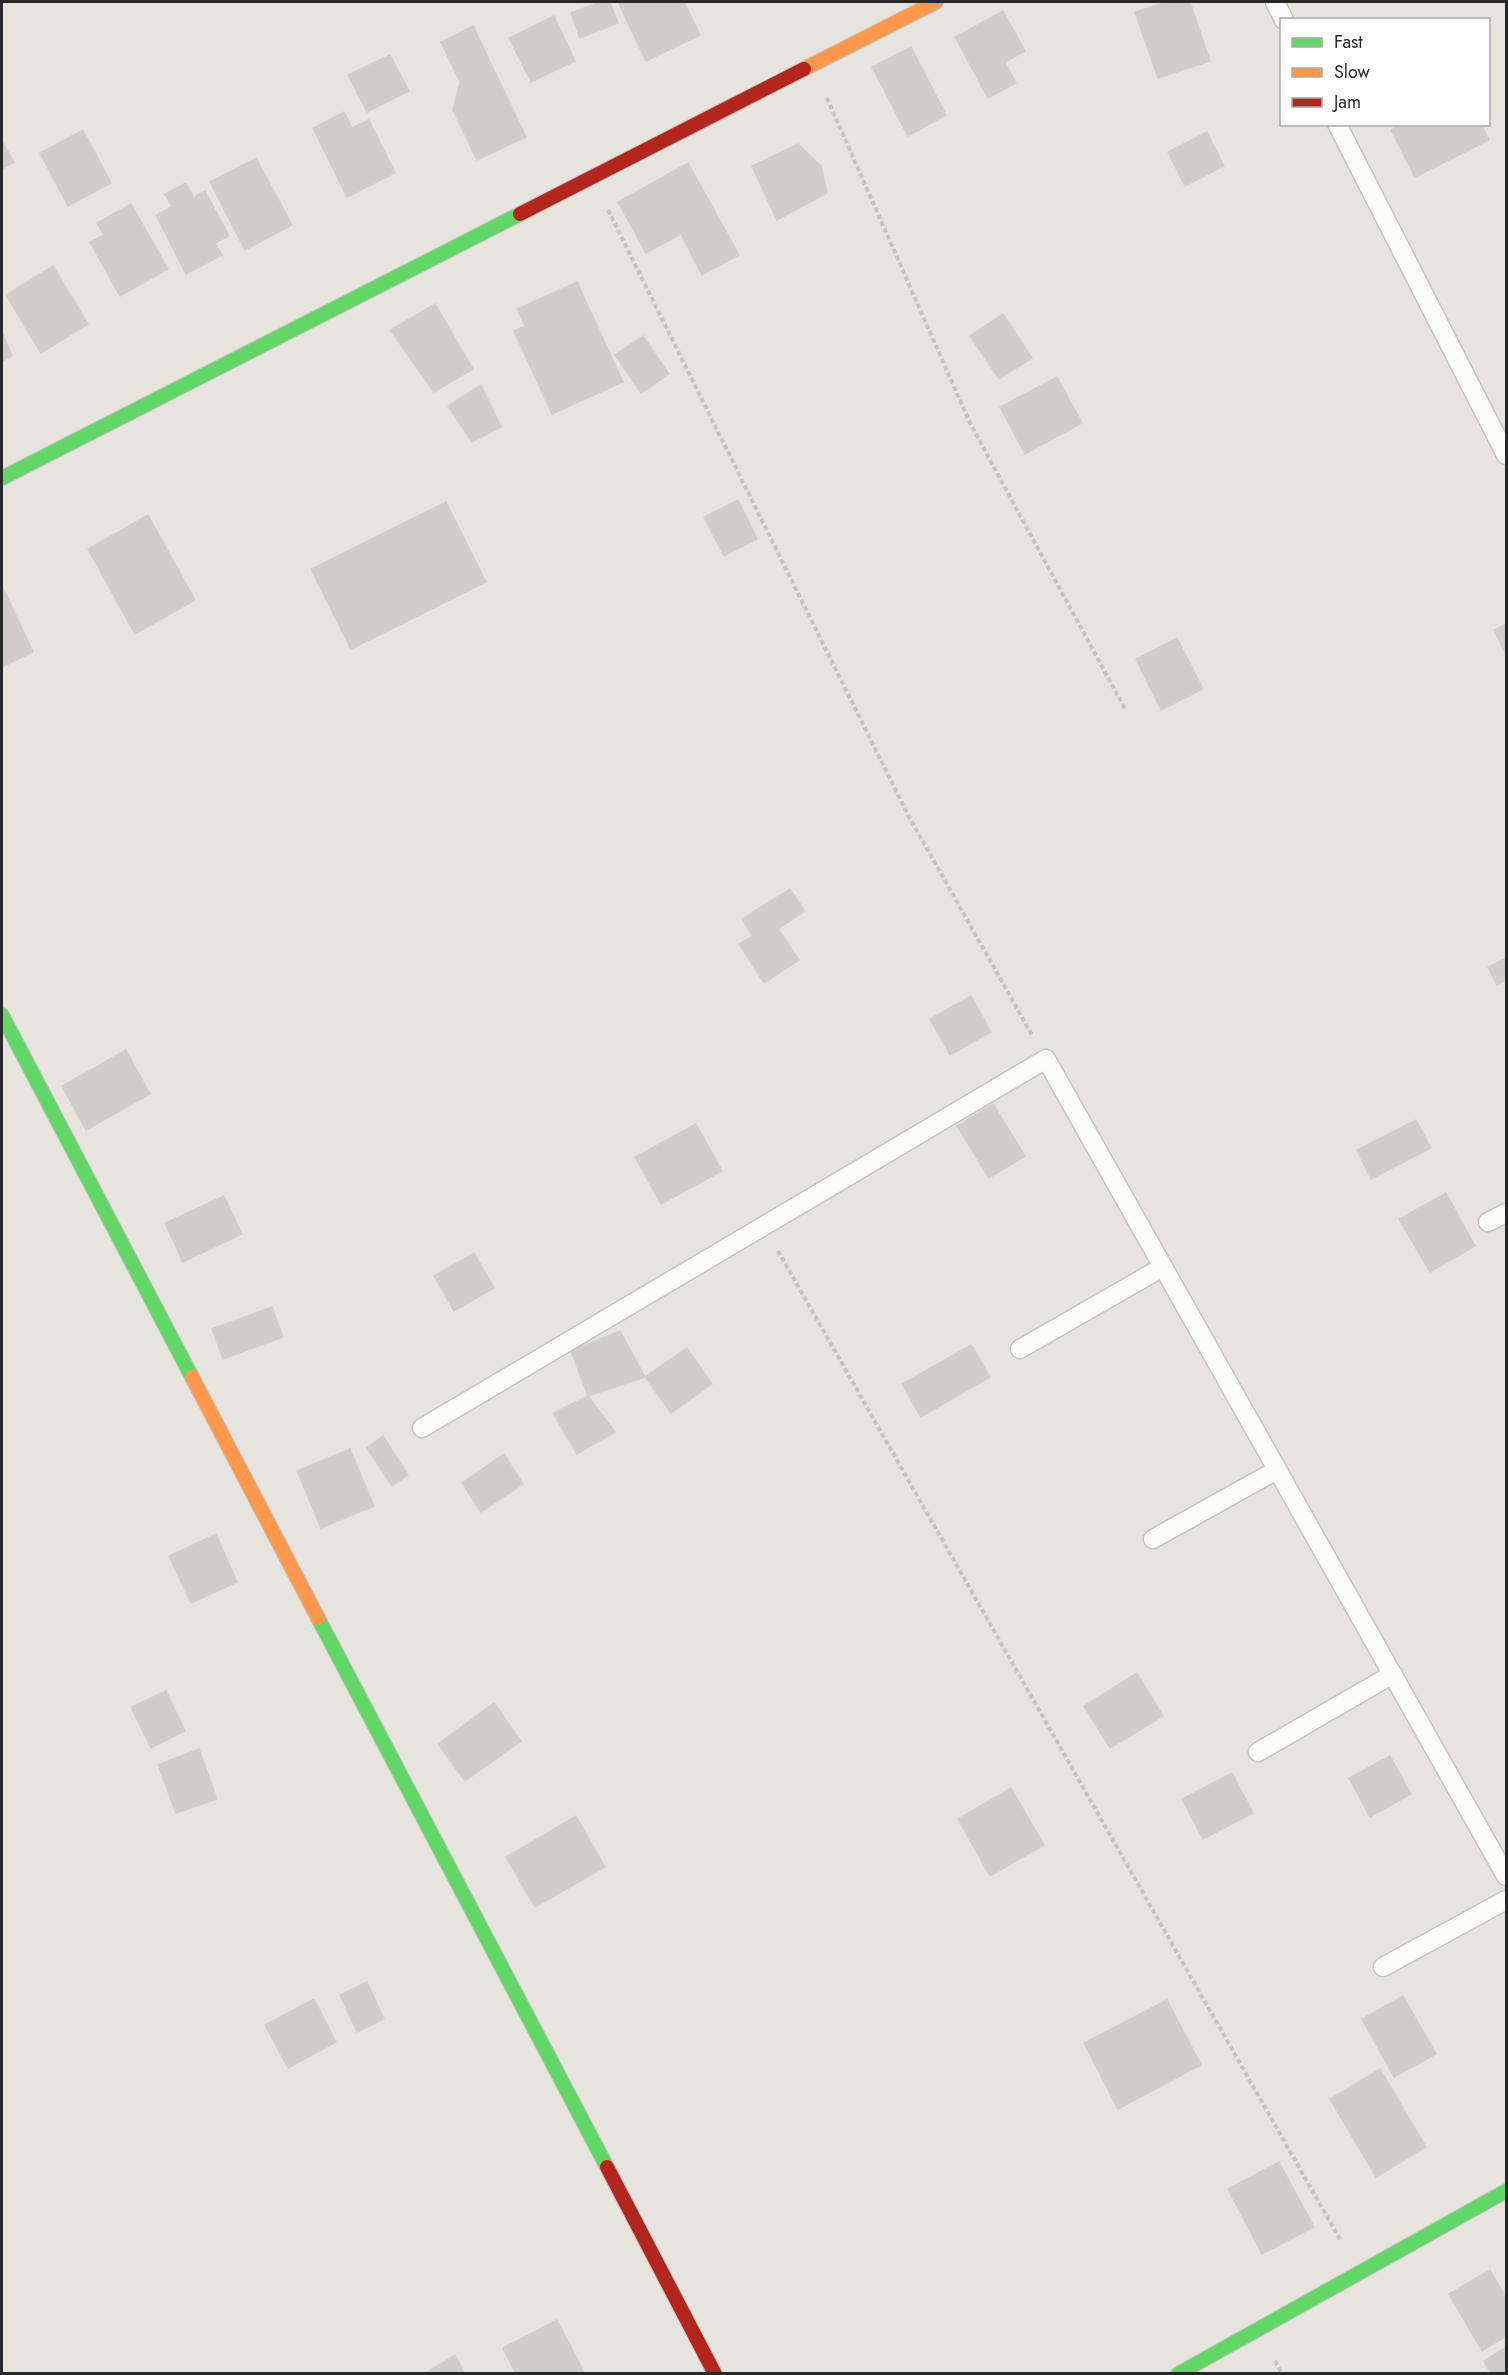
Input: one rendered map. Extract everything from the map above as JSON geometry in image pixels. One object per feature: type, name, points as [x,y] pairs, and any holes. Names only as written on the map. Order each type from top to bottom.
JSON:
[{"type":"street","points":[[2,478],[936,2]]},
{"type":"street","points":[[2,1015],[715,2373]]},
{"type":"street","points":[[1178,2373],[1506,2192]]},
{"type":"lane","points":[[1275,2],[1283,18]]},
{"type":"lane","points":[[1338,126],[1506,455]]},
{"type":"lane","points":[[422,1428],[1046,1059],[1506,1876]]},
{"type":"lane","points":[[1488,1222],[1506,1213]]},
{"type":"lane","points":[[1020,1349],[1163,1267]]},
{"type":"lane","points":[[1153,1539],[1277,1470]]},
{"type":"lane","points":[[1258,1752],[1392,1674]]},
{"type":"lane","points":[[1383,1968],[1506,1900]]},
{"type":"path","points":[[812,64],[970,423],[1125,709]]},
{"type":"path","points":[[592,177],[908,815],[1046,1059]]},
{"type":"path","points":[[764,1226],[1359,2273]]},
{"type":"building","points":[[600,2],[610,2],[618,23],[580,38],[571,13]]},
{"type":"building","points":[[624,2],[684,2],[700,35],[646,61],[619,4]]},
{"type":"building","points":[[1166,2],[1190,2],[1210,61],[1158,78],[1135,12]]},
{"type":"building","points":[[1003,11],[1025,51],[1005,62],[1016,83],[988,98],[955,37]]},
{"type":"building","points":[[554,16],[575,61],[531,82],[509,38]]},
{"type":"building","points":[[473,26],[526,137],[477,160],[453,110],[460,82],[441,42]]},
{"type":"building","points":[[911,47],[946,115],[908,136],[872,67]]},
{"type":"building","points":[[390,55],[409,91],[367,112],[348,75]]},
{"type":"building","points":[[344,112],[352,128],[369,120],[395,173],[347,197],[313,128]]},
{"type":"building","points":[[1398,126],[1482,126],[1489,140],[1415,177],[1391,130]]},
{"type":"building","points":[[83,130],[111,183],[68,206],[40,153]]},
{"type":"building","points":[[1207,132],[1224,166],[1185,186],[1168,152]]},
{"type":"building","points":[[2,141],[14,162],[2,169]]},
{"type":"building","points":[[798,144],[821,166],[827,193],[777,220],[752,166]]},
{"type":"building","points":[[256,158],[292,225],[245,250],[210,182]]},
{"type":"building","points":[[688,163],[739,255],[702,275],[681,234],[646,253],[618,202]]},
{"type":"building","points":[[186,183],[194,197],[205,191],[229,236],[215,243],[222,255],[186,274],[156,215],[172,207],[165,194]]},
{"type":"building","points":[[131,204],[168,269],[120,296],[90,242],[104,235],[97,223]]},
{"type":"building","points":[[53,266],[88,324],[41,353],[6,295]]},
{"type":"building","points":[[577,282],[623,382],[552,414],[514,331],[525,326],[517,309]]},
{"type":"building","points":[[435,304],[473,369],[434,392],[390,330]]},
{"type":"building","points":[[1003,314],[1032,358],[999,379],[970,336]]},
{"type":"building","points":[[2,332],[12,356],[2,361]]},
{"type":"building","points":[[643,336],[669,374],[641,393],[615,355]]},
{"type":"building","points":[[1057,377],[1082,423],[1025,454],[1000,407]]},
{"type":"building","points":[[481,385],[501,427],[472,442],[448,406]]},
{"type":"building","points":[[738,500],[757,539],[724,556],[704,517]]},
{"type":"building","points":[[446,502],[486,582],[351,649],[311,569]]},
{"type":"building","points":[[148,515],[195,600],[135,634],[88,549]]},
{"type":"building","points":[[2,589],[33,652],[2,667]]},
{"type":"building","points":[[1506,624],[1506,655],[1494,630]]},
{"type":"building","points":[[1177,638],[1203,689],[1161,710],[1136,659]]},
{"type":"building","points":[[790,889],[805,911],[778,929],[799,960],[764,983],[739,944],[753,936],[742,919]]},
{"type":"building","points":[[1506,958],[1506,980],[1497,985],[1488,967]]},
{"type":"building","points":[[971,996],[991,1032],[950,1055],[930,1019]]},
{"type":"building","points":[[126,1050],[150,1094],[86,1130],[62,1086]]},
{"type":"building","points":[[993,1104],[1025,1156],[989,1178],[957,1126]]},
{"type":"building","points":[[1416,1120],[1431,1148],[1371,1179],[1357,1150]]},
{"type":"building","points":[[696,1124],[722,1171],[661,1204],[635,1157]]},
{"type":"building","points":[[1446,1193],[1475,1246],[1430,1272],[1399,1219]]},
{"type":"building","points":[[224,1196],[242,1234],[183,1262],[165,1223]]},
{"type":"building","points":[[474,1253],[494,1288],[454,1311],[434,1276]]},
{"type":"building","points":[[272,1307],[283,1337],[223,1359],[212,1329]]},
{"type":"building","points":[[620,1331],[645,1377],[588,1396],[571,1351]]},
{"type":"building","points":[[971,1345],[990,1377],[921,1417],[902,1384]]},
{"type":"building","points":[[687,1348],[712,1384],[671,1413],[645,1377]]},
{"type":"building","points":[[588,1396],[615,1432],[577,1454],[553,1413]]},
{"type":"building","points":[[383,1436],[408,1475],[392,1486],[367,1448]]},
{"type":"building","points":[[350,1449],[374,1506],[321,1528],[297,1471]]},
{"type":"building","points":[[504,1454],[523,1484],[481,1512],[462,1483]]},
{"type":"building","points":[[216,1534],[237,1582],[191,1603],[169,1556]]},
{"type":"building","points":[[1137,1673],[1163,1716],[1110,1748],[1084,1706]]},
{"type":"building","points":[[166,1691],[185,1731],[151,1748],[131,1707]]},
{"type":"building","points":[[494,1703],[521,1741],[465,1781],[438,1744]]},
{"type":"building","points":[[199,1749],[217,1799],[176,1813],[158,1765]]},
{"type":"building","points":[[1390,1756],[1411,1794],[1370,1817],[1349,1778]]},
{"type":"building","points":[[1232,1773],[1253,1813],[1203,1839],[1182,1799]]},
{"type":"building","points":[[1011,1788],[1044,1845],[990,1876],[958,1819]]},
{"type":"building","points":[[576,1816],[605,1867],[535,1907],[506,1857]]},
{"type":"building","points":[[367,1982],[384,2019],[357,2032],[340,1995]]},
{"type":"building","points":[[1403,1996],[1436,2054],[1394,2077],[1362,2019]]},
{"type":"building","points":[[314,1999],[336,2042],[288,2068],[265,2025]]},
{"type":"building","points":[[1167,2000],[1201,2065],[1118,2109],[1084,2043]]},
{"type":"building","points":[[1380,2069],[1426,2147],[1376,2177],[1330,2099]]},
{"type":"building","points":[[1279,2162],[1314,2227],[1262,2254],[1228,2189]]},
{"type":"building","points":[[1490,2270],[1506,2298],[1506,2336],[1482,2351],[1449,2294]]},
{"type":"building","points":[[557,2320],[585,2374],[516,2374],[503,2348]]},
{"type":"building","points":[[1506,2347],[1506,2374],[1491,2374],[1484,2361]]},
{"type":"building","points":[[455,2355],[465,2374],[424,2374]]},
{"type":"traffic: fast","points":[[2,478],[520,214]]},
{"type":"traffic: fast","points":[[2,1015],[192,1377]]},
{"type":"traffic: fast","points":[[318,1618],[607,2167]]},
{"type":"traffic: fast","points":[[1178,2374],[1506,2191]]},
{"type":"traffic: slow","points":[[804,69],[936,2]]},
{"type":"traffic: slow","points":[[192,1377],[318,1618]]},
{"type":"traffic: jam","points":[[520,214],[804,69]]},
{"type":"traffic: jam","points":[[607,2167],[715,2374]]}]
